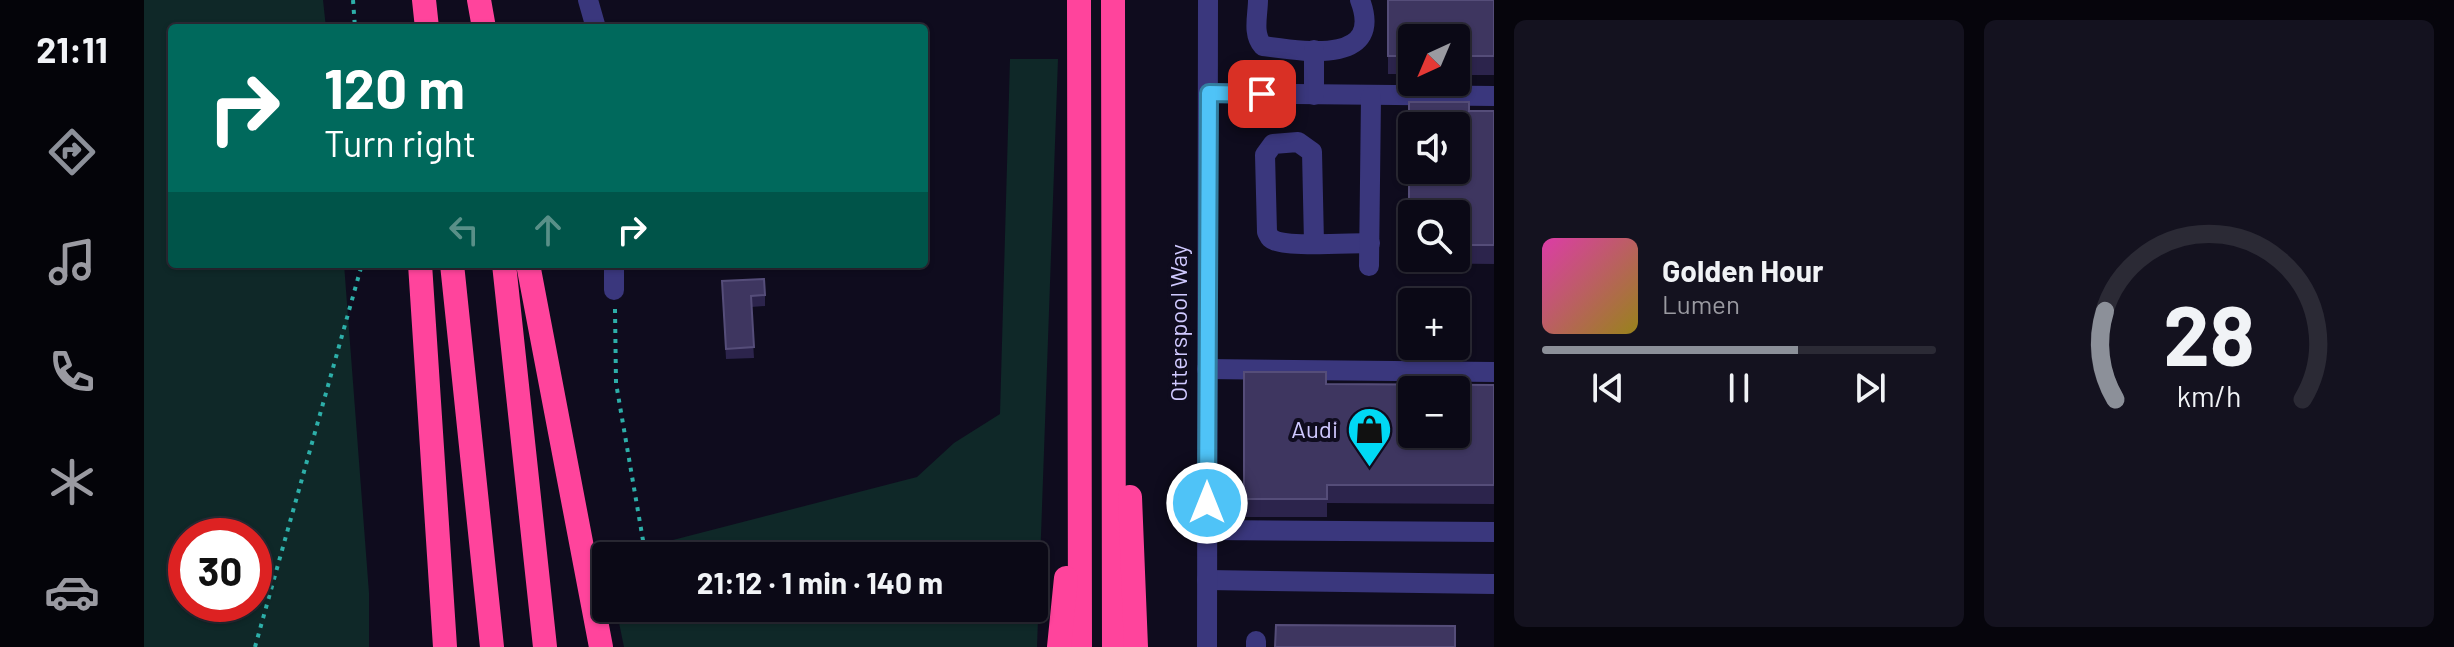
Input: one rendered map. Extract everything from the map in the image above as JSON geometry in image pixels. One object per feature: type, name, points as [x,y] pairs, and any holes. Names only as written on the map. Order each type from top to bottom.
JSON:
[{"type":"highway","points":[[424,0],[424,24]]},
{"type":"highway","points":[[478,0],[481,24]]},
{"type":"highway","points":[[1079,0],[1080,647]]},
{"type":"highway","points":[[1113,0],[1114,647]]},
{"type":"highway","points":[[1115,163],[1136,647]]},
{"type":"highway","points":[[420,268],[445,647]]},
{"type":"highway","points":[[452,268],[492,647]]},
{"type":"highway","points":[[504,268],[545,647]]},
{"type":"highway","points":[[529,268],[601,647]]},
{"type":"highway","points":[[1059,647],[1080,456]]},
{"type":"street","points":[[588,0],[595,24]]},
{"type":"street","name":"Otterspool Way","points":[[1207,647],[1208,0]]},
{"type":"street","points":[[1258,0],[1257,33],[1258,41],[1263,46],[1314,50],[1345,49],[1359,41],[1363,34],[1360,0]]},
{"type":"street","points":[[1314,50],[1314,95]]},
{"type":"street","points":[[1209,93],[1494,96]]},
{"type":"street","points":[[1369,266],[1371,97]]},
{"type":"street","points":[[1314,243],[1312,152],[1308,146],[1298,142],[1273,144],[1265,155],[1267,232],[1271,240],[1279,242],[1314,243],[1370,243]]},
{"type":"street","points":[[614,268],[614,290]]},
{"type":"street","points":[[1207,369],[1494,372]]},
{"type":"street","points":[[1207,530],[1494,532]]},
{"type":"street","points":[[1207,580],[1494,584]]},
{"type":"path","points":[[353,0],[355,24]]},
{"type":"path","points":[[255,647],[361,268]]},
{"type":"path","points":[[614,290],[616,383],[643,542]]},
{"type":"green space","points":[[144,0],[323,0],[326,24],[168,24],[168,268],[344,268],[369,593],[369,647],[144,647]]},
{"type":"green space","points":[[1010,59],[1058,59],[1041,542],[665,542],[917,477],[954,443],[1000,414]]},
{"type":"green space","points":[[619,622],[1038,622],[1037,647],[624,647]]},
{"type":"building","points":[[1388,0],[1494,0],[1494,56],[1470,56],[1470,24],[1398,24],[1398,56],[1388,56]]},
{"type":"building","points":[[1409,102],[1469,102],[1469,111],[1494,111],[1494,245],[1470,245],[1470,200],[1409,200],[1409,184],[1470,184],[1470,112],[1409,112]]},
{"type":"building","points":[[764,279],[765,295],[751,296],[754,347],[726,349],[722,281]]},
{"type":"building","name":"Audi","points":[[1244,372],[1326,372],[1326,384],[1398,384],[1398,448],[1470,448],[1470,385],[1494,385],[1494,485],[1327,485],[1327,499],[1244,499]]},
{"type":"building","points":[[1276,625],[1455,626],[1455,647],[1275,647]]},
{"type":"place","name":"Audi","points":[[1369,469]]},
{"type":"route","points":[[1207,503],[1209,93],[1262,94]]}]
